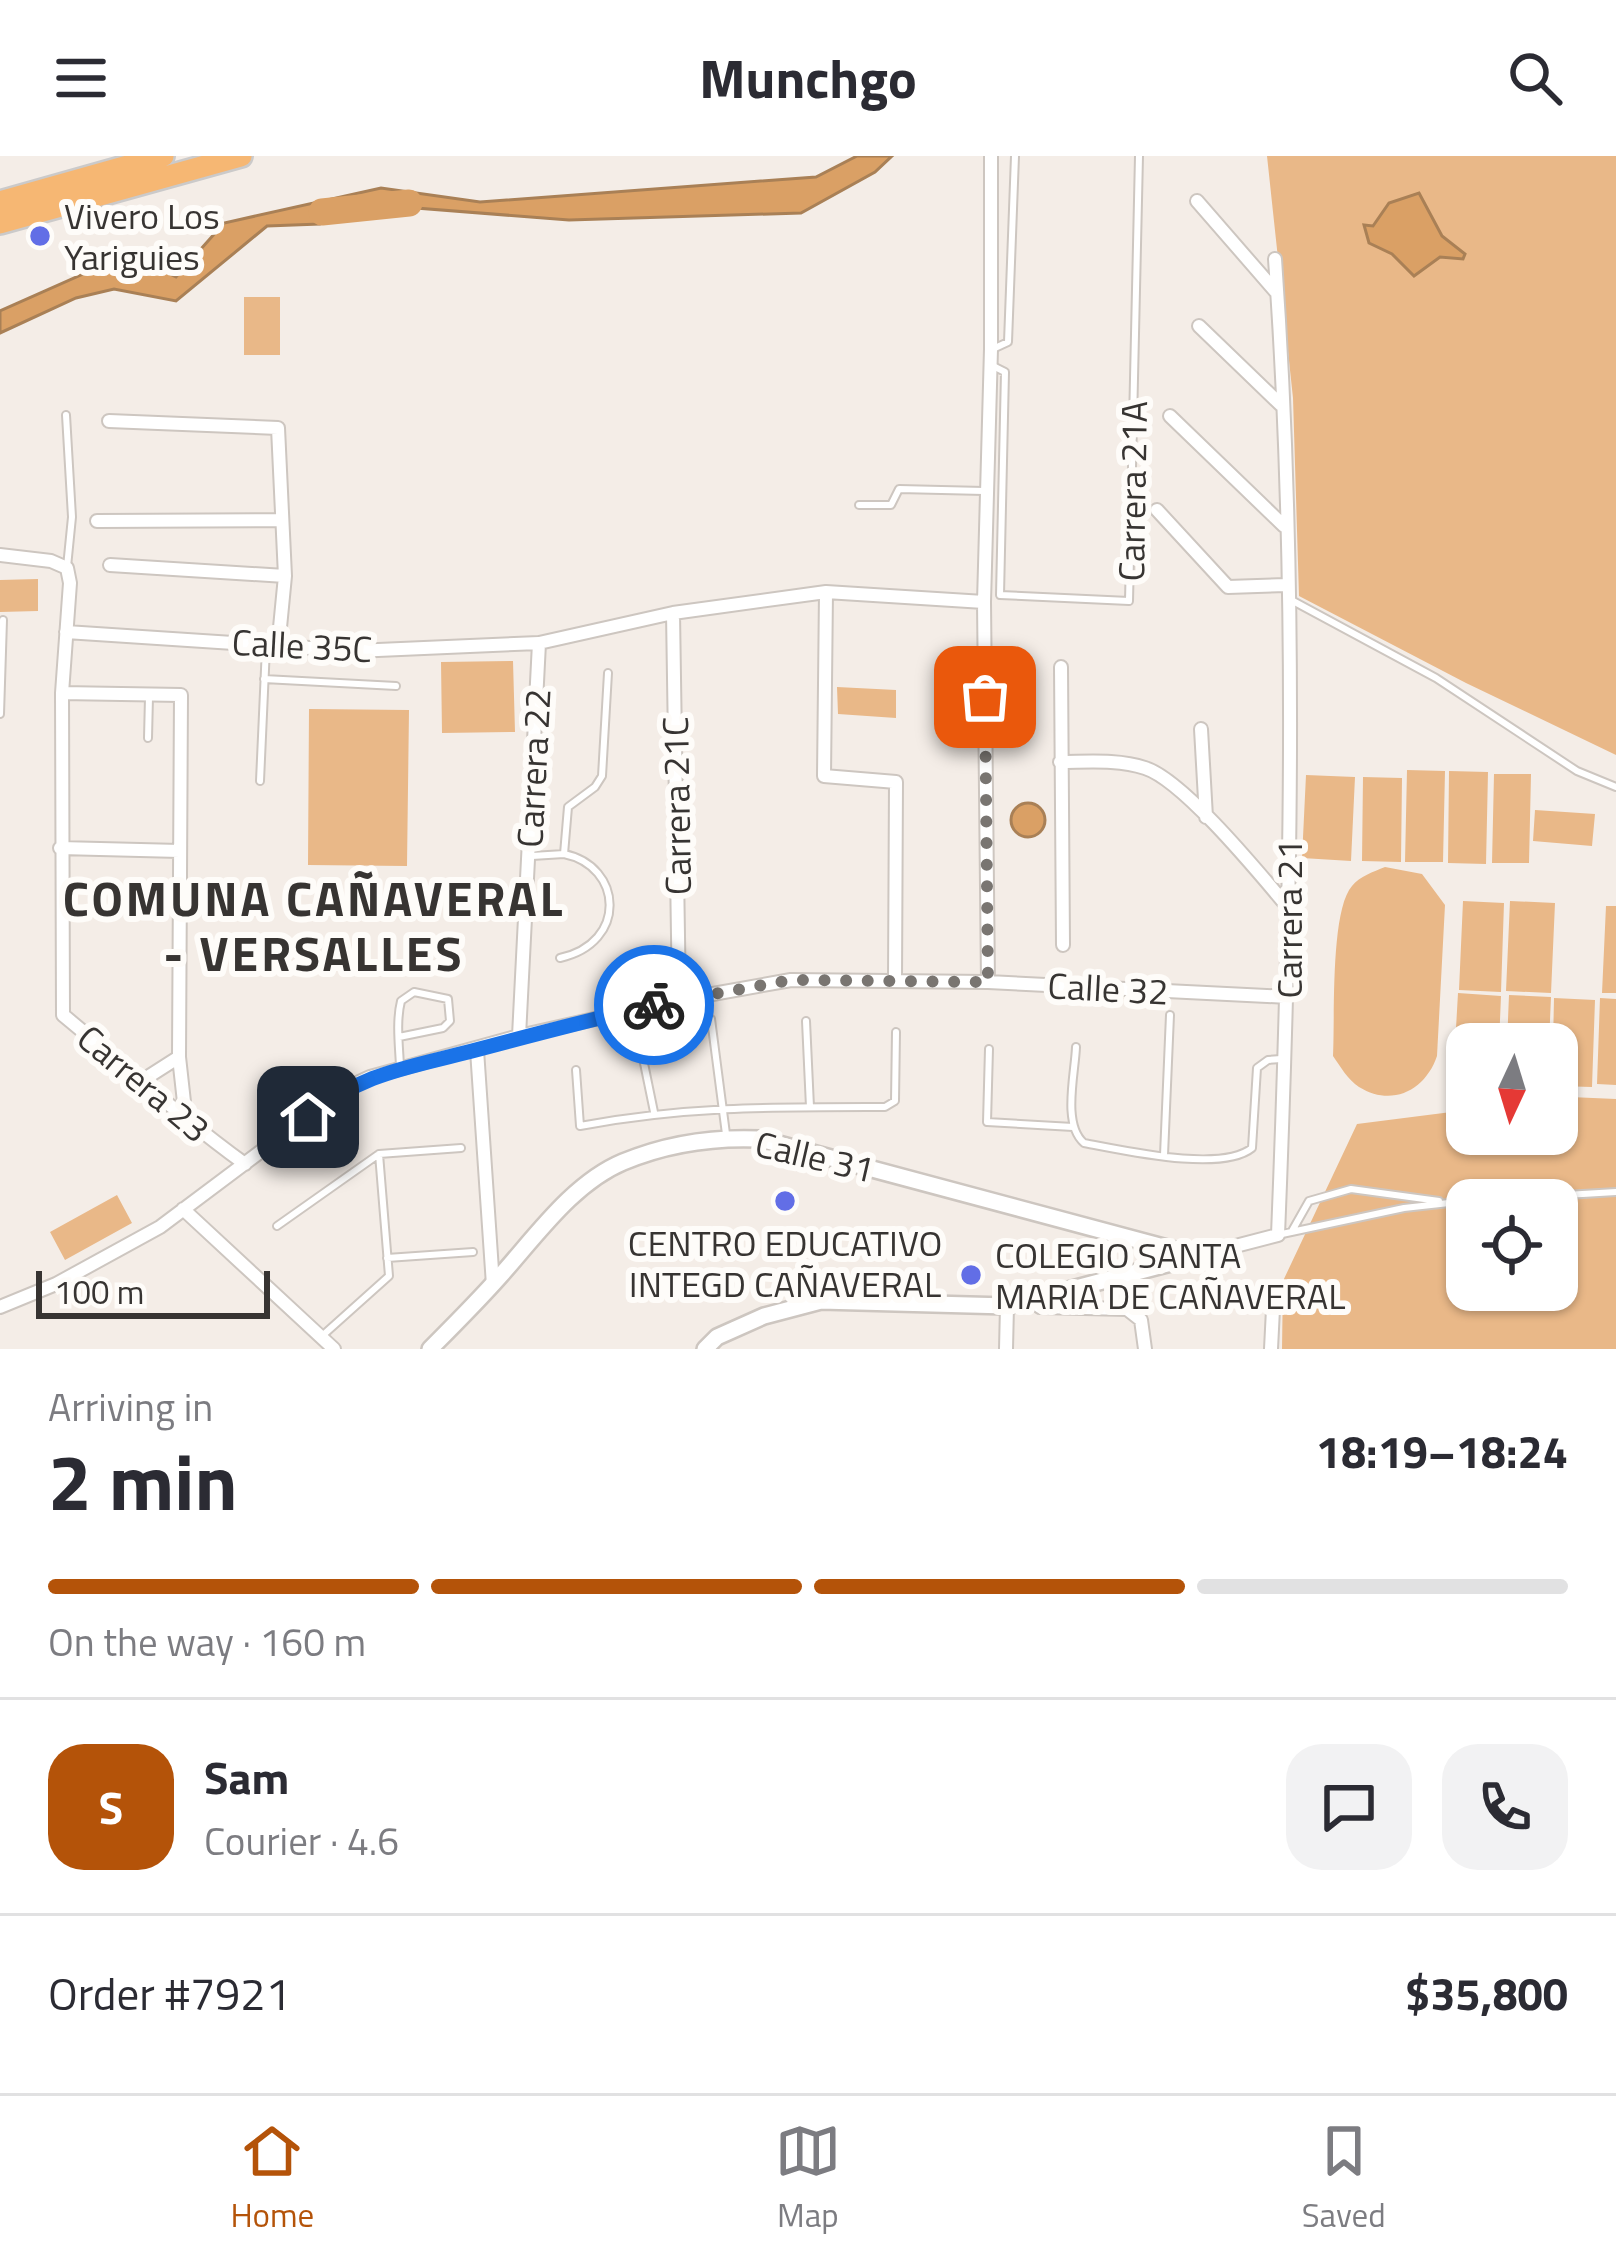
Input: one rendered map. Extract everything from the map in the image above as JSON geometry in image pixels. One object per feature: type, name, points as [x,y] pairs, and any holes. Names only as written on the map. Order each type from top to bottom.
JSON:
[{"type":"highway","points":[[0,202],[115,163],[163,156]]},
{"type":"highway","points":[[0,223],[241,156]]},
{"type":"street","name":"Carrera 21A","points":[[988,982],[984,602],[991,156]]},
{"type":"street","points":[[1197,201],[1277,294]]},
{"type":"street","name":"Carrera 21","points":[[1275,260],[1288,604],[1284,1233]]},
{"type":"street","points":[[1199,326],[1281,405]]},
{"type":"street","points":[[1170,416],[1285,527]]},
{"type":"street","points":[[109,422],[278,428],[285,576],[272,647]]},
{"type":"street","points":[[1156,510],[1228,587],[1286,585]]},
{"type":"street","points":[[97,520],[282,520]]},
{"type":"street","points":[[0,555],[51,561],[67,568]]},
{"type":"street","points":[[110,565],[285,576]]},
{"type":"street","name":"Carrera 23","points":[[67,568],[60,848],[63,1015],[186,1121],[244,1164]]},
{"type":"street","points":[[826,592],[824,776],[896,782],[895,979]]},
{"type":"street","name":"Calle 35C","points":[[66,632],[355,651],[539,643],[673,613],[826,592],[984,602]]},
{"type":"street","name":"Carrera 21C","points":[[673,613],[679,1000]]},
{"type":"street","name":"Carrera 22","points":[[520,1036],[539,643]]},
{"type":"street","points":[[1061,667],[1063,945]]},
{"type":"street","points":[[62,693],[181,695],[179,1057],[186,1121]]},
{"type":"street","points":[[1201,729],[1206,817]]},
{"type":"street","points":[[1060,762],[1150,769],[1206,817],[1288,907]]},
{"type":"street","points":[[60,848],[181,851]]},
{"type":"street","name":"Calle 32","points":[[0,1307],[56,1284],[160,1227],[344,1089],[520,1036],[791,980],[988,982],[1288,997]]},
{"type":"street","points":[[477,1050],[493,1285]]},
{"type":"street","points":[[143,1081],[179,1057]]},
{"type":"street","name":"Calle 31","points":[[430,1349],[565,1204],[620,1163],[728,1137],[760,1139],[1197,1256]]},
{"type":"street","points":[[183,1209],[334,1349]]},
{"type":"street","points":[[705,1349],[717,1337],[764,1316],[820,1301],[1007,1306],[1284,1233]]},
{"type":"street","points":[[1032,1301],[1040,1307],[1127,1309],[1141,1320],[1144,1349]]},
{"type":"street","points":[[1006,1349],[1007,1306]]},
{"type":"street","points":[[1271,1349],[1273,1310]]},
{"type":"lane","name":"Carrera 21A","points":[[991,349],[1008,342],[1015,156]]},
{"type":"lane","name":"Carrera 21A","points":[[991,365],[1005,372],[1000,595],[1129,601],[1139,156]]},
{"type":"lane","points":[[66,415],[72,517],[67,568]]},
{"type":"lane","points":[[859,505],[891,505],[899,489],[987,491]]},
{"type":"lane","points":[[1288,604],[1296,601],[1436,678],[1519,736],[1577,771],[1616,787]]},
{"type":"lane","points":[[0,713],[3,620]]},
{"type":"lane","points":[[260,781],[264,679],[272,647]]},
{"type":"lane","points":[[564,854],[568,807],[602,776],[608,673]]},
{"type":"lane","points":[[264,679],[397,686]]},
{"type":"lane","points":[[148,738],[149,694]]},
{"type":"lane","points":[[528,856],[564,854],[592,867],[603,882],[609,921],[601,937],[581,953],[560,958]]},
{"type":"lane","points":[[399,1037],[443,1028],[450,1021],[448,999],[414,992],[406,995],[399,1010],[399,1037],[400,1070]]},
{"type":"lane","points":[[1164,1155],[1170,1016]]},
{"type":"lane","points":[[711,1019],[728,1137]]},
{"type":"lane","points":[[806,1022],[810,1107]]},
{"type":"lane","points":[[576,1070],[580,1126],[722,1106],[885,1107],[895,1101],[896,1032]]},
{"type":"lane","points":[[638,1034],[654,1112]]},
{"type":"lane","points":[[1076,1047],[1072,1127],[1084,1143],[1164,1155],[1222,1158],[1244,1154],[1255,1142],[1257,1068],[1268,1060],[1285,1059]]},
{"type":"lane","points":[[989,1049],[986,1122],[1072,1127]]},
{"type":"lane","points":[[277,1226],[379,1154],[461,1148]]},
{"type":"lane","points":[[321,1337],[389,1276],[379,1154]]},
{"type":"lane","points":[[1284,1233],[1309,1201],[1351,1189],[1446,1202]]},
{"type":"lane","points":[[1578,1194],[1616,1192]]},
{"type":"lane","points":[[1284,1233],[1446,1203]]},
{"type":"lane","points":[[387,1258],[473,1252]]},
{"type":"shaded area","points":[[857,156],[892,156],[875,172],[801,213],[569,220],[365,204],[320,224],[267,226],[176,301],[114,289],[76,298],[0,333],[0,311],[108,263],[137,258],[176,277],[224,223],[381,188],[480,202],[816,177]]},
{"type":"shaded area","points":[[1267,156],[1616,156],[1616,755],[1299,596],[1293,398]]},
{"type":"shaded area","points":[[1419,193],[1442,236],[1465,254],[1463,259],[1440,257],[1414,276],[1392,254],[1369,243],[1364,225],[1373,226],[1389,203]]},
{"type":"shaded area","points":[[244,297],[280,297],[280,355],[244,355]]},
{"type":"shaded area","points":[[38,579],[38,611],[0,612],[0,580]]},
{"type":"shaded area","points":[[513,661],[515,732],[442,733],[441,662]]},
{"type":"shaded area","points":[[837,687],[896,690],[896,718],[838,714]]},
{"type":"shaded area","points":[[309,709],[409,710],[407,866],[308,865]]},
{"type":"shaded area","points":[[1407,770],[1445,771],[1443,862],[1405,862]]},
{"type":"shaded area","points":[[1449,771],[1488,772],[1486,864],[1448,863]]},
{"type":"shaded area","points":[[1494,774],[1531,774],[1529,863],[1492,863]]},
{"type":"shaded area","points":[[1306,775],[1355,777],[1351,861],[1302,858]]},
{"type":"shaded area","points":[[1363,777],[1402,778],[1401,862],[1362,861]]},
{"type":"shaded area","points":[[1028,803],[1040,808],[1045,820],[1040,832],[1028,837],[1016,832],[1011,820],[1016,808]]},
{"type":"shaded area","points":[[1535,810],[1595,814],[1592,846],[1533,841]]},
{"type":"shaded area","points":[[1385,867],[1422,874],[1445,905],[1437,1056],[1416,1086],[1384,1096],[1355,1084],[1333,1056],[1337,941],[1345,899],[1359,880]]},
{"type":"shaded area","points":[[1463,901],[1504,903],[1501,992],[1459,990]]},
{"type":"shaded area","points":[[1510,901],[1555,903],[1551,993],[1506,991]]},
{"type":"shaded area","points":[[1606,906],[1616,906],[1616,993],[1602,993]]},
{"type":"shaded area","points":[[1458,993],[1501,996],[1500,1023],[1456,1023]]},
{"type":"shaded area","points":[[1509,995],[1551,997],[1550,1023],[1508,1023]]},
{"type":"shaded area","points":[[1554,998],[1595,1000],[1592,1087],[1578,1087],[1578,1023],[1553,1023]]},
{"type":"shaded area","points":[[1600,998],[1616,999],[1616,1085],[1597,1084]]},
{"type":"shaded area","points":[[1578,1097],[1616,1099],[1616,1349],[1282,1349],[1283,1281],[1357,1124],[1446,1113],[1446,1155],[1578,1155]]},
{"type":"shaded area","points":[[117,1195],[132,1223],[65,1260],[50,1232]]},
{"type":"waterway","points":[[322,212],[409,203]]},
{"type":"way so far","points":[[654,1005],[791,980],[988,982],[985,697]]},
{"type":"place","name":"Vivero Los Yariguies","points":[[40,236]]},
{"type":"place","name":"CENTRO EDUCATIVO INTEGD CAÑAVERAL","points":[[785,1201]]},
{"type":"place","name":"COLEGIO SANTA MARIA DE CAÑAVERAL","points":[[971,1275]]},
{"type":"district","name":"COMUNA CAÑAVERAL - VERSALLES","points":[[314,926]]},
{"type":"route","points":[[308,1117],[344,1089],[370,1077],[654,1005]]}]
